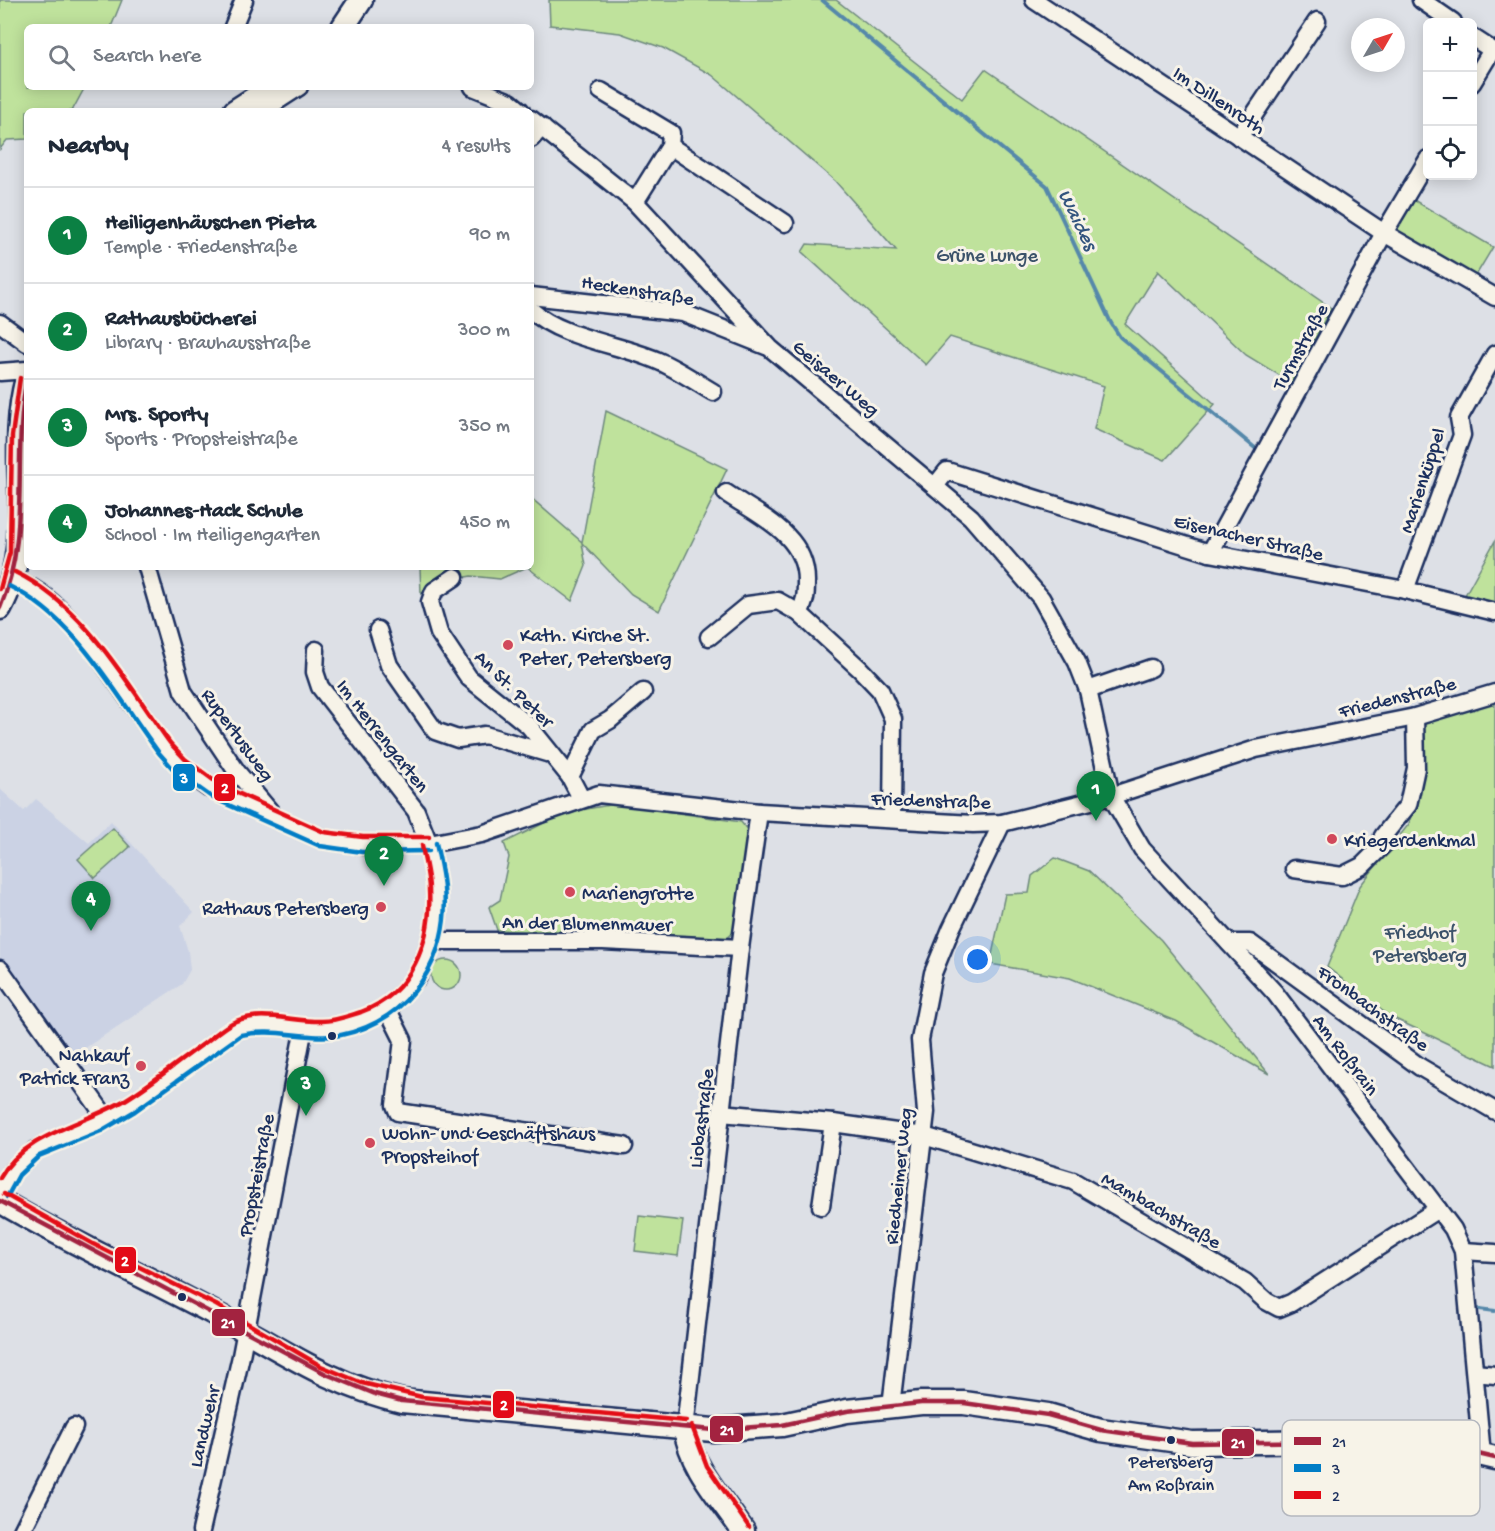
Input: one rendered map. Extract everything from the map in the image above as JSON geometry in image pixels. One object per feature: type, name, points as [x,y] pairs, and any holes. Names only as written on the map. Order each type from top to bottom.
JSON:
[{"type":"street","points":[[234,24],[244,0]]},
{"type":"street","points":[[345,24],[361,0]]},
{"type":"street","name":"Im Dillenroth","points":[[1034,0],[1384,233]]},
{"type":"street","points":[[1421,0],[1447,18]]},
{"type":"street","points":[[1239,137],[1317,21]]},
{"type":"street","points":[[1477,40],[1492,50],[1477,76]]},
{"type":"street","points":[[240,108],[267,90]]},
{"type":"street","points":[[267,108],[294,90]]},
{"type":"street","points":[[480,90],[510,102],[517,108]]},
{"type":"street","points":[[601,91],[671,132],[670,146],[635,202]]},
{"type":"street","name":"Geisaer Weg","points":[[535,128],[635,202],[770,348],[971,517],[1041,598],[1077,662],[1088,690],[1111,796]]},
{"type":"street","points":[[670,146],[785,224]]},
{"type":"street","name":"Turmstraße","points":[[1210,553],[1384,233],[1423,167]]},
{"type":"street","points":[[1384,233],[1495,297]]},
{"type":"street","name":"Heckenstraße","points":[[534,296],[683,314],[770,348]]},
{"type":"street","points":[[534,313],[542,320],[558,327],[657,360],[713,392]]},
{"type":"street","points":[[0,323],[24,341]]},
{"type":"street","name":"Marienküppel","points":[[1405,590],[1462,435],[1459,418],[1495,354]]},
{"type":"street","points":[[0,372],[24,370]]},
{"type":"street","points":[[0,608],[12,579],[23,508],[24,391]]},
{"type":"street","name":"Eisenacher Straße","points":[[935,486],[947,471],[1210,553],[1405,590],[1495,612]]},
{"type":"street","points":[[726,492],[794,540],[806,567],[806,601],[800,612]]},
{"type":"street","name":"Rupertusweg","points":[[148,570],[183,691],[237,772],[276,818]]},
{"type":"street","name":"An St. Peter","points":[[455,578],[434,591],[430,602],[439,633],[469,678],[529,726],[570,777],[581,798]]},
{"type":"street","name":"Friedenstraße","points":[[12,579],[40,593],[62,612],[177,765],[207,788],[322,839],[363,846],[429,844],[482,834],[581,798],[617,794],[759,812],[892,818],[973,825],[1002,823],[1111,796],[1256,749],[1415,717],[1495,693]]},
{"type":"street","points":[[709,637],[748,605],[778,601],[800,612],[880,690],[893,719],[892,818]]},
{"type":"street","points":[[378,630],[389,665],[435,731],[458,739],[485,735],[550,754]]},
{"type":"street","name":"Im Herrengarten","points":[[0,1193],[13,1170],[35,1150],[107,1119],[153,1090],[238,1028],[260,1023],[331,1028],[353,1024],[387,1008],[418,977],[433,940],[437,890],[429,844],[416,812],[320,687],[315,672],[316,650]]},
{"type":"street","points":[[1088,690],[1151,668]]},
{"type":"street","points":[[570,777],[593,730],[610,720],[643,692]]},
{"type":"street","points":[[1294,869],[1342,876],[1362,866],[1387,841],[1383,836],[1408,805],[1416,768],[1415,717]]},
{"type":"street","name":"Am Roßrain","points":[[1111,796],[1142,849],[1275,993],[1438,1209],[1463,1251],[1475,1373],[1489,1457]]},
{"type":"street","name":"Liobastraße","points":[[685,1428],[740,948],[759,812]]},
{"type":"street","name":"Riedheimer Weg","points":[[891,1406],[924,1136],[926,1099],[918,1050],[933,974],[951,929],[1002,823]]},
{"type":"street","name":"An der Blumenmauer","points":[[433,940],[603,941],[740,948]]},
{"type":"street","name":"Fronbachstraße","points":[[1229,943],[1250,943],[1420,1067],[1495,1111]]},
{"type":"street","points":[[0,969],[107,1119]]},
{"type":"street","points":[[387,1008],[403,1040],[395,1105],[398,1112],[624,1146]]},
{"type":"street","name":"Propsteistraße","points":[[245,1331],[304,1027]]},
{"type":"street","name":"Mambachstraße","points":[[721,1113],[832,1123],[924,1136],[1073,1181],[1245,1282],[1266,1301],[1279,1308],[1291,1304],[1438,1209]]},
{"type":"street","points":[[821,1206],[832,1123]]},
{"type":"street","points":[[0,1201],[40,1225],[245,1331],[336,1382],[402,1401],[685,1428],[738,1429],[782,1425],[891,1406],[945,1402],[984,1405],[1048,1415],[1101,1430],[1192,1443],[1282,1442]]},
{"type":"street","points":[[1463,1251],[1495,1252]]},
{"type":"street","name":"Landwehr","points":[[201,1531],[245,1331]]},
{"type":"street","points":[[1475,1373],[1495,1375]]},
{"type":"street","points":[[22,1531],[74,1427]]},
{"type":"street","points":[[685,1428],[691,1453],[700,1469],[743,1531]]},
{"type":"shaded area","points":[[0,789],[24,811],[36,799],[89,843],[111,821],[194,912],[180,926],[188,951],[190,970],[182,984],[73,1056],[21,982],[0,959]]},
{"type":"green space","points":[[0,0],[122,0],[112,24],[24,24],[24,90],[83,90],[74,108],[24,108],[24,139],[7,140],[0,149]]},
{"type":"green space","name":"Grüne Lunge","points":[[549,0],[836,0],[962,99],[985,69],[1331,308],[1292,383],[1246,355],[1158,271],[1125,324],[1215,404],[1165,460],[1094,429],[1104,386],[950,337],[926,365],[802,252],[807,244],[896,250],[835,181],[712,75],[663,48],[620,33],[550,25]]},
{"type":"green space","points":[[1412,199],[1493,247],[1472,282],[1391,235]]},
{"type":"green space","points":[[606,411],[727,469],[659,611],[631,594],[582,543],[586,566],[572,601],[531,570],[534,570],[534,501],[582,542]]},
{"type":"green space","points":[[1495,541],[1495,610],[1464,597]]},
{"type":"green space","points":[[420,570],[520,570],[500,579],[471,576],[440,582],[421,594]]},
{"type":"green space","name":"Friedhof Petersberg","points":[[1495,697],[1495,1066],[1389,1016],[1327,967],[1360,886],[1409,824],[1423,764],[1421,719]]},
{"type":"green space","points":[[615,804],[741,822],[748,831],[735,931],[726,939],[497,930],[489,907],[500,900],[509,857],[504,843],[564,813]]},
{"type":"green space","points":[[113,828],[130,847],[95,878],[78,859]]},
{"type":"green space","points":[[1055,858],[1089,871],[1161,940],[1269,1074],[1176,1021],[1070,978],[990,964],[1005,894],[1029,893],[1032,876]]},
{"type":"green space","points":[[446,960],[457,964],[461,975],[457,986],[446,990],[435,986],[431,975],[435,964]]},
{"type":"green space","points":[[639,1216],[683,1221],[678,1256],[635,1251]]},
{"type":"waterway","name":"Waides","points":[[822,0],[1047,186],[1111,323],[1120,337],[1255,448]]},
{"type":"waterway","points":[[1480,1309],[1495,1311]]},
{"type":"transit line","name":"2","points":[[0,589],[10,552],[12,436],[20,378]]},
{"type":"transit line","name":"21","points":[[0,608],[10,580],[15,551],[24,401]]},
{"type":"transit line","name":"2","points":[[15,572],[63,604],[102,647],[170,743],[185,759],[220,785],[324,832],[363,837],[429,837]]},
{"type":"transit line","name":"3","points":[[9,586],[33,600],[75,638],[159,753],[175,771],[213,798],[320,846],[362,852],[429,851]]},
{"type":"transit line","name":"3","points":[[7,1197],[19,1175],[39,1156],[101,1131],[135,1111],[241,1035],[266,1032],[316,1036],[341,1035],[366,1027],[388,1016],[421,982],[433,961],[441,938],[444,888],[436,843]]},
{"type":"transit line","name":"2","points":[[0,1178],[24,1150],[56,1132],[125,1100],[232,1023],[257,1016],[311,1021],[332,1020],[379,1004],[406,979],[415,963],[427,928],[429,884],[422,845]]},
{"type":"transit line","name":"2","points":[[4,1194],[93,1244],[216,1305],[321,1366],[362,1383],[422,1397],[686,1421]]},
{"type":"transit line","name":"21","points":[[0,1201],[326,1374],[375,1394],[402,1401],[713,1430],[782,1425],[847,1411],[921,1403],[964,1403],[1048,1415],[1101,1430],[1192,1443],[1282,1442]]},
{"type":"transit line","name":"2","points":[[692,1426],[707,1466],[749,1527]]},
{"type":"transit line","name":"21","points":[[1480,1454],[1495,1458]]},
{"type":"place","name":"Kath. Kirche St. Peter, Petersberg","points":[[508,645]]},
{"type":"place","name":"Heiligenhäuschen Pieta","points":[[1096,821]]},
{"type":"place","name":"Kriegerdenkmal","points":[[1332,839]]},
{"type":"place","name":"Rathausbücherei","points":[[384,886]]},
{"type":"place","name":"Mariengrotte","points":[[570,892]]},
{"type":"place","name":"Rathaus Petersberg","points":[[381,907]]},
{"type":"place","name":"Johannes-Hack Schule","points":[[91,931]]},
{"type":"place","name":"Nahkauf Patrick Franz","points":[[141,1066]]},
{"type":"place","name":"Mrs. Sporty","points":[[306,1116]]},
{"type":"place","name":"Wohn- und Geschäftshaus Propsteihof","points":[[370,1143]]},
{"type":"place","name":"Petersberg Am Roßrain","points":[[1171,1440]]}]
